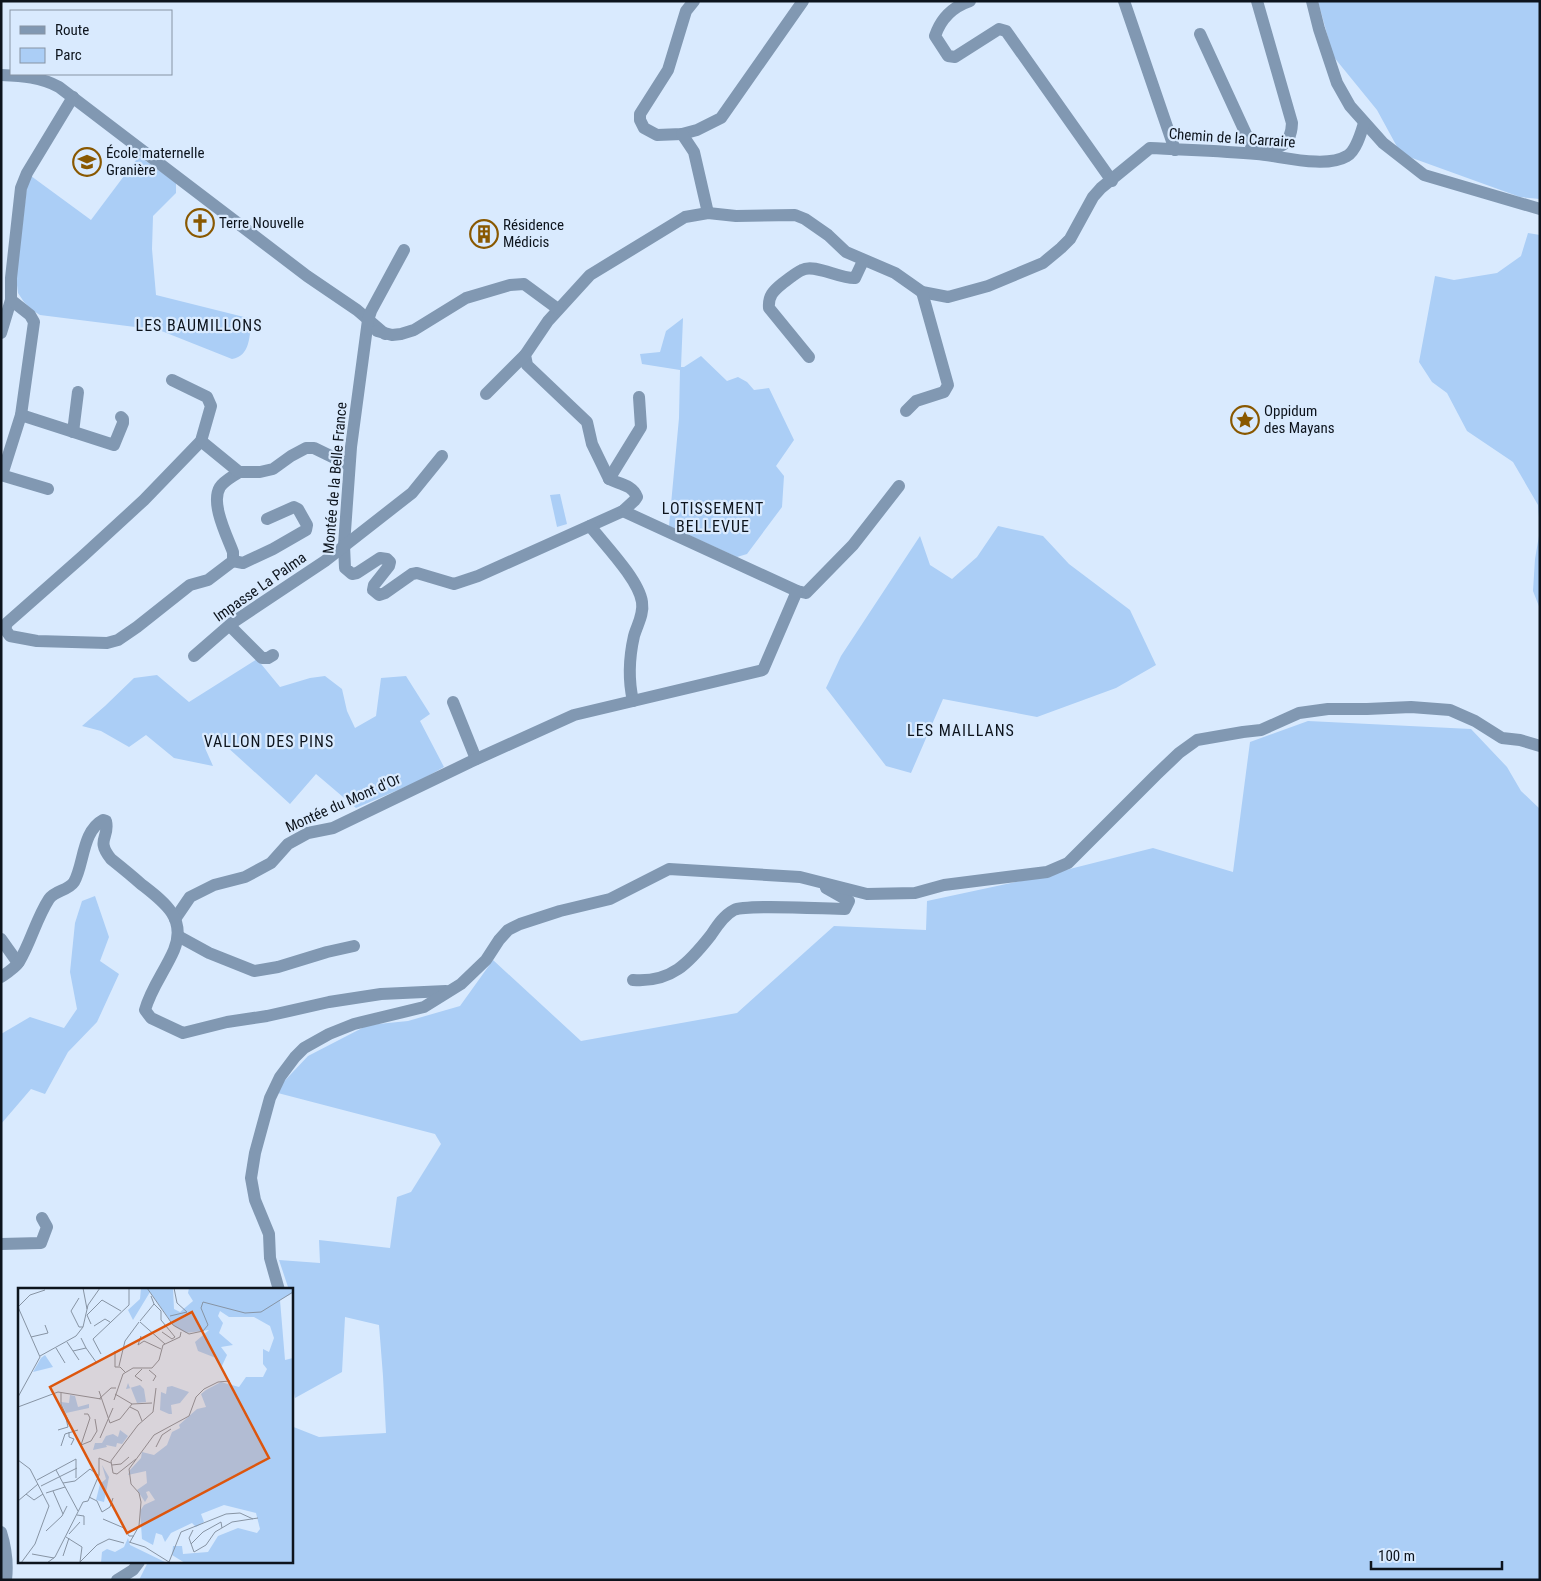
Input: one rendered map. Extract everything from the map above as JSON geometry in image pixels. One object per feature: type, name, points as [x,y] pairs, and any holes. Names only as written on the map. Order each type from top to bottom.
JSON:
[{"type":"street","points":[[694,1],[686,11],[668,70],[640,114],[640,120],[644,128],[657,135],[682,134],[697,130],[721,118],[803,1]]},
{"type":"street","points":[[970,1],[948,14],[939,24],[935,36],[948,56],[955,57],[999,29],[1006,32],[1112,180]]},
{"type":"street","points":[[1124,1],[1175,150]]},
{"type":"street","points":[[1257,1],[1292,123],[1292,134],[1286,143],[1283,157]]},
{"type":"street","points":[[1312,1],[1337,84],[1350,106],[1383,143],[1424,175],[1540,209]]},
{"type":"street","points":[[1200,34],[1252,146],[1274,149],[1286,143]]},
{"type":"street","points":[[1,75],[33,77],[48,81],[73,97],[367,324],[384,334],[401,334],[414,330],[466,298],[510,285],[524,284],[558,309]]},
{"type":"street","points":[[1,333],[11,300],[11,278],[21,188],[27,173],[73,97]]},
{"type":"street","name":"Chemin de la Carraire","points":[[486,394],[525,355],[548,321],[590,275],[685,217],[708,213],[736,216],[794,215],[805,219],[828,235],[846,252],[863,261],[895,273],[922,292],[948,297],[988,286],[1042,263],[1070,238],[1093,197],[1101,188],[1150,148],[1257,154],[1328,162],[1344,157],[1352,152],[1364,123]]},
{"type":"street","points":[[682,134],[694,152],[708,213]]},
{"type":"street","name":"Montée de la Belle France","points":[[404,250],[371,312],[367,324],[351,447],[344,545],[345,568],[352,574],[357,573],[384,557],[390,562],[374,585],[373,590],[379,595],[417,572],[454,584],[478,576],[623,511]]},
{"type":"street","points":[[809,357],[768,308],[768,300],[773,290],[803,268],[816,269],[848,279],[855,278],[863,261]]},
{"type":"street","points":[[906,411],[916,401],[944,392],[948,385],[922,292]]},
{"type":"street","points":[[11,300],[30,315],[34,322],[21,415],[2,475],[48,489]]},
{"type":"street","points":[[525,355],[527,365],[587,422],[592,444],[609,479],[630,487],[635,491],[636,500],[623,511],[797,591],[806,593],[811,589],[853,545],[899,486]]},
{"type":"street","points":[[172,380],[208,397],[210,406],[201,442],[144,500],[84,556],[7,623],[5,629],[10,636],[37,641],[107,643],[118,640],[190,585],[208,580],[233,561],[243,563],[273,549],[306,530],[307,525],[298,509],[294,507],[267,519]]},
{"type":"street","points":[[73,432],[78,392]]},
{"type":"street","points":[[609,479],[641,427],[639,396]]},
{"type":"street","points":[[21,415],[114,445],[123,424],[121,417]]},
{"type":"street","points":[[201,442],[239,472]]},
{"type":"street","points":[[332,456],[344,453],[351,447]]},
{"type":"street","points":[[233,561],[233,552],[215,501],[218,489],[223,482],[239,472],[260,472],[273,469],[306,448],[314,448],[350,465]]},
{"type":"street","name":"Impasse La Palma","points":[[194,656],[232,623],[325,561],[412,493],[442,456]]},
{"type":"street","points":[[590,526],[636,585],[642,603],[642,616],[634,635],[629,669],[633,701]]},
{"type":"street","name":"Montée du Mont d'Or","points":[[175,919],[190,897],[214,885],[245,877],[271,863],[288,844],[308,834],[333,828],[476,759],[574,715],[764,670],[797,591]]},
{"type":"street","points":[[230,626],[262,658],[265,659],[273,655]]},
{"type":"street","points":[[453,702],[476,759]]},
{"type":"street","points":[[279,1288],[270,1258],[269,1234],[255,1200],[251,1178],[255,1153],[270,1098],[280,1077],[304,1048],[329,1034],[354,1024],[424,1007],[461,984],[486,960],[508,930],[520,924],[560,911],[610,899],[669,868],[800,877],[867,894],[914,893],[944,886],[1047,872],[1068,863],[1179,753],[1197,740],[1261,730],[1299,712],[1328,709],[1367,710],[1411,707],[1450,710],[1475,721],[1502,738],[1520,740],[1540,746]]},
{"type":"street","points":[[1,977],[18,963],[35,925],[50,898],[70,886],[74,880],[83,848],[103,820],[106,821],[107,825],[103,842],[105,852],[159,898],[171,911],[175,919],[178,936],[173,951],[149,996],[145,1010],[151,1018],[183,1033],[227,1022],[381,994],[450,991]]},
{"type":"street","points":[[633,980],[648,981],[677,972],[698,952],[721,921],[735,909],[758,907],[845,909],[849,901],[827,888],[788,876]]},
{"type":"street","points":[[178,936],[209,953],[254,971],[278,967],[354,946]]},
{"type":"street","points":[[1,939],[18,963]]},
{"type":"street","points":[[1,1244],[41,1243],[47,1228],[42,1218]]},
{"type":"street","points":[[1,1532],[6,1546],[6,1580]]},
{"type":"street","points":[[116,1580],[133,1570],[138,1564]]},
{"type":"green space","points":[[1318,1],[1540,1],[1540,199],[1520,197],[1401,154],[1377,110],[1333,56]]},
{"type":"green space","points":[[139,156],[176,183],[176,193],[153,216],[152,249],[156,295],[252,319],[248,344],[243,354],[238,357],[232,359],[159,330],[40,315],[24,302],[18,293],[17,269],[27,186],[31,176],[91,220]]},
{"type":"green space","points":[[1528,233],[1540,235],[1540,530],[1538,505],[1513,462],[1467,431],[1447,393],[1432,382],[1419,362],[1435,276],[1454,280],[1497,273],[1521,256]]},
{"type":"green space","points":[[683,318],[681,367],[701,356],[727,381],[738,377],[747,382],[754,390],[769,388],[794,440],[776,466],[784,476],[782,507],[747,554],[737,557],[669,526],[679,418],[680,370],[642,364],[640,354],[660,352],[666,331]]},
{"type":"green space","points":[[560,494],[567,524],[557,527],[550,495]]},
{"type":"green space","points":[[998,526],[1043,536],[1069,564],[1130,610],[1156,665],[1116,688],[1037,717],[943,699],[911,773],[886,766],[826,688],[841,656],[920,536],[930,565],[952,579],[977,557]]},
{"type":"green space","points":[[1540,530],[1540,609],[1533,591],[1535,559]]},
{"type":"green space","points":[[257,659],[280,687],[310,678],[325,676],[342,689],[347,711],[355,728],[376,716],[381,678],[406,676],[430,714],[420,721],[444,767],[419,781],[356,808],[316,774],[290,804],[215,736],[205,748],[213,766],[174,758],[146,735],[129,747],[101,731],[82,726],[134,678],[157,675],[189,702]]},
{"type":"green space","points":[[1308,721],[1471,729],[1507,767],[1521,791],[1540,809],[1540,1580],[139,1580],[147,1564],[292,1564],[292,1426],[319,1437],[386,1433],[379,1325],[345,1317],[342,1372],[295,1398],[292,1383],[292,1288],[288,1288],[279,1260],[320,1263],[319,1240],[390,1248],[397,1197],[411,1192],[441,1144],[435,1134],[274,1092],[308,1056],[368,1025],[408,1021],[460,1006],[493,960],[581,1041],[737,1013],[834,926],[926,930],[927,901],[1030,879],[1153,848],[1233,872],[1250,742]]},
{"type":"green space","points":[[95,896],[109,937],[100,961],[119,974],[97,1022],[68,1052],[45,1094],[31,1089],[1,1124],[1,1034],[30,1017],[64,1028],[77,1009],[70,972],[75,923],[82,901]]},
{"type":"place","name":"École maternelle Granière","points":[[87,162]]},
{"type":"place","name":"Terre Nouvelle","points":[[200,223]]},
{"type":"place","name":"Résidence Médicis","points":[[484,234]]},
{"type":"place","name":"Oppidum des Mayans","points":[[1245,420]]},
{"type":"district","name":"LES BAUMILLONS","points":[[199,325]]},
{"type":"district","name":"LOTISSEMENT BELLEVUE","points":[[713,517]]},
{"type":"district","name":"LES MAILLANS","points":[[961,730]]},
{"type":"district","name":"VALLON DES PINS","points":[[269,741]]}]
